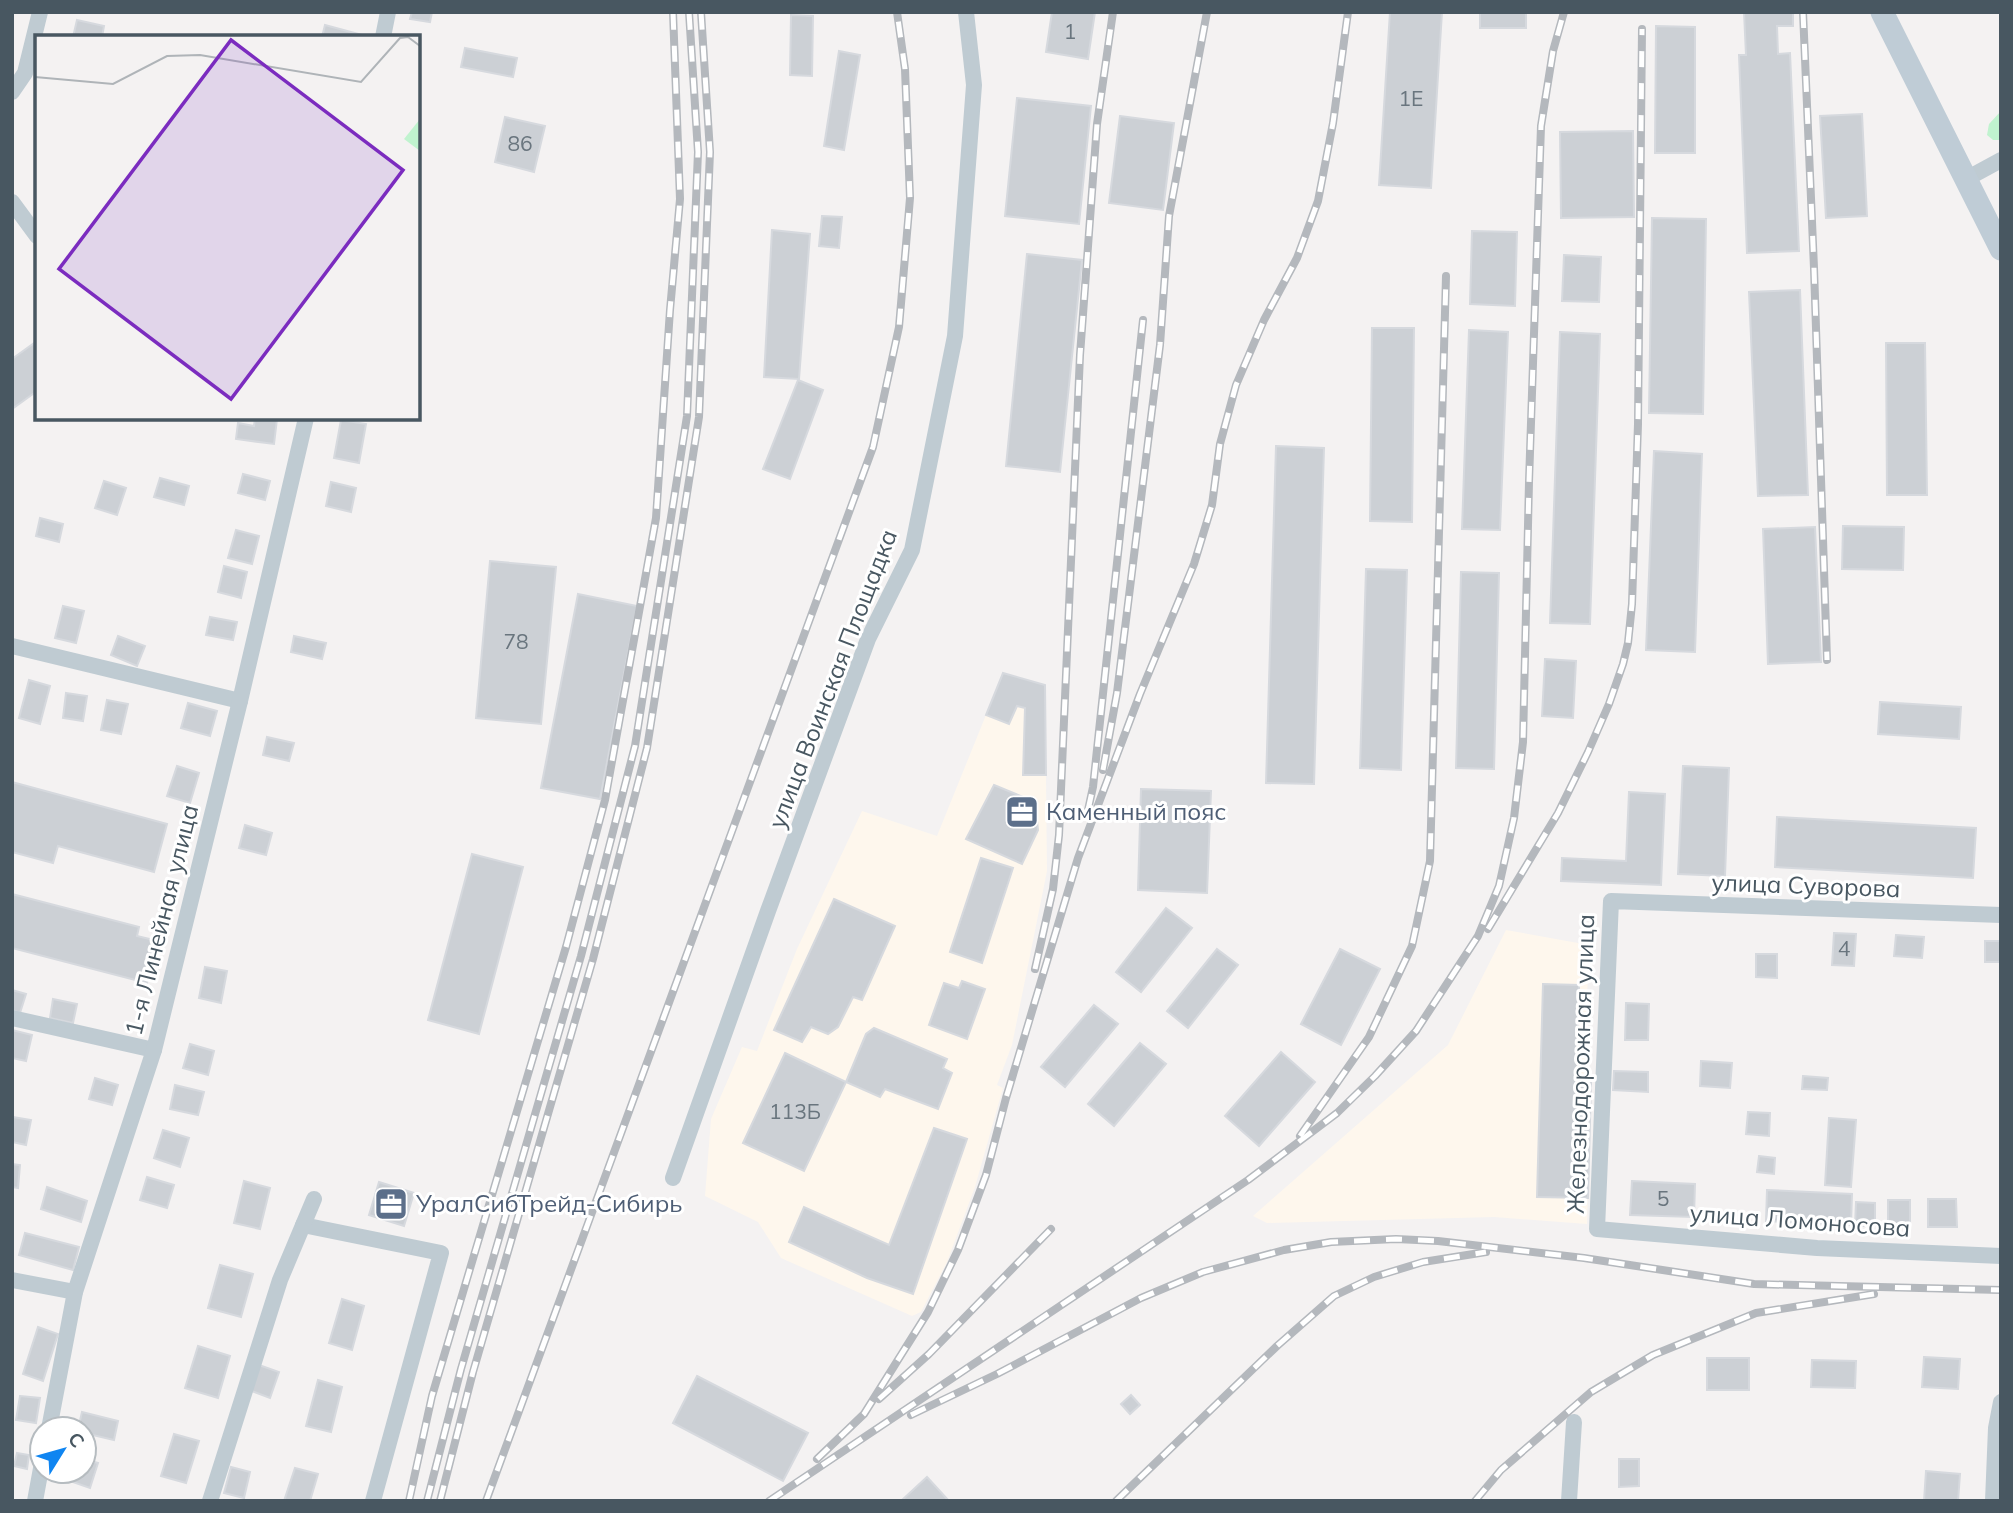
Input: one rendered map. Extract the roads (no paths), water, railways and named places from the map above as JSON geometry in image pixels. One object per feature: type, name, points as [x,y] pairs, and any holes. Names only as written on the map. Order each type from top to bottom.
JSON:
[{"type":"main road","points":[[1882,12],[2001,249]]},
{"type":"street","points":[[12,92],[40,12]]},
{"type":"street","points":[[383,35],[388,12]]},
{"type":"street","name":"улица Воинская Площадка","points":[[673,1178],[868,639],[912,550],[955,335],[974,85],[966,12]]},
{"type":"street","points":[[1966,178],[2001,160]]},
{"type":"street","points":[[12,202],[35,233]]},
{"type":"street","name":"1-я Линейная улица","points":[[52,1415],[75,1292],[154,1049],[240,701],[306,420]]},
{"type":"street","points":[[12,646],[240,701]]},
{"type":"street","name":"улица Суворова","points":[[1611,901],[2001,915]]},
{"type":"street","name":"Железнодорожная улица","points":[[1597,1229],[1611,901]]},
{"type":"street","points":[[12,1018],[154,1049]]},
{"type":"street","points":[[210,1501],[280,1280],[314,1199]]},
{"type":"street","points":[[303,1225],[441,1253],[373,1501]]},
{"type":"street","name":"улица Ломоносова","points":[[1597,1229],[1817,1248],[2001,1255]]},
{"type":"street","points":[[12,1280],[75,1292]]},
{"type":"street","points":[[1993,1501],[1996,1428],[2001,1402]]},
{"type":"street","points":[[1569,1501],[1574,1422]]},
{"type":"railway","points":[[409,1501],[432,1396],[566,947],[605,800],[656,518],[680,199],[673,12]]},
{"type":"railway","points":[[427,1501],[461,1369],[581,956],[635,746],[687,416],[698,152],[689,12]]},
{"type":"railway","points":[[440,1501],[473,1372],[593,959],[647,748],[699,417],[710,152],[701,12]]},
{"type":"railway","points":[[486,1501],[873,447],[899,327],[910,198],[905,69],[897,12]]},
{"type":"railway","points":[[1035,969],[1053,889],[1059,835],[1080,355],[1097,124],[1113,12]]},
{"type":"railway","points":[[1103,770],[1117,693],[1160,345],[1169,216],[1207,12]]},
{"type":"railway","points":[[817,1459],[864,1414],[928,1312],[958,1250],[986,1175],[1006,1098],[1078,858],[1140,694],[1194,564],[1212,505],[1220,444],[1236,385],[1264,320],[1297,258],[1318,201],[1333,123],[1348,12]]},
{"type":"railway","points":[[769,1501],[1248,1180],[1337,1113],[1416,1031],[1478,936],[1499,886],[1514,818],[1523,742],[1541,126],[1553,51],[1564,12]]},
{"type":"railway","points":[[1803,12],[1827,660]]},
{"type":"railway","points":[[1488,929],[1558,813],[1588,752],[1609,704],[1628,643],[1632,604],[1638,424],[1642,29]]},
{"type":"railway","points":[[1300,1136],[1369,1037],[1412,946],[1430,861],[1446,276]]},
{"type":"railway","points":[[1088,810],[1093,787],[1143,320]]},
{"type":"railway","points":[[879,1399],[929,1354],[1051,1229]]},
{"type":"railway","points":[[911,1415],[997,1374],[1141,1298],[1203,1272],[1284,1250],[1331,1242],[1396,1239],[1438,1241],[1584,1258],[1754,1284],[2001,1290]]},
{"type":"railway","points":[[1116,1501],[1277,1346],[1334,1296],[1374,1277],[1423,1262],[1486,1252]]},
{"type":"railway","points":[[1475,1501],[1501,1470],[1591,1392],[1653,1355],[1756,1313],[1874,1294]]},
{"type":"place","name":"Каменный пояс","points":[[1022,812]]},
{"type":"place","name":"УралСибТрейд-Сибирь","points":[[391,1204]]}]
